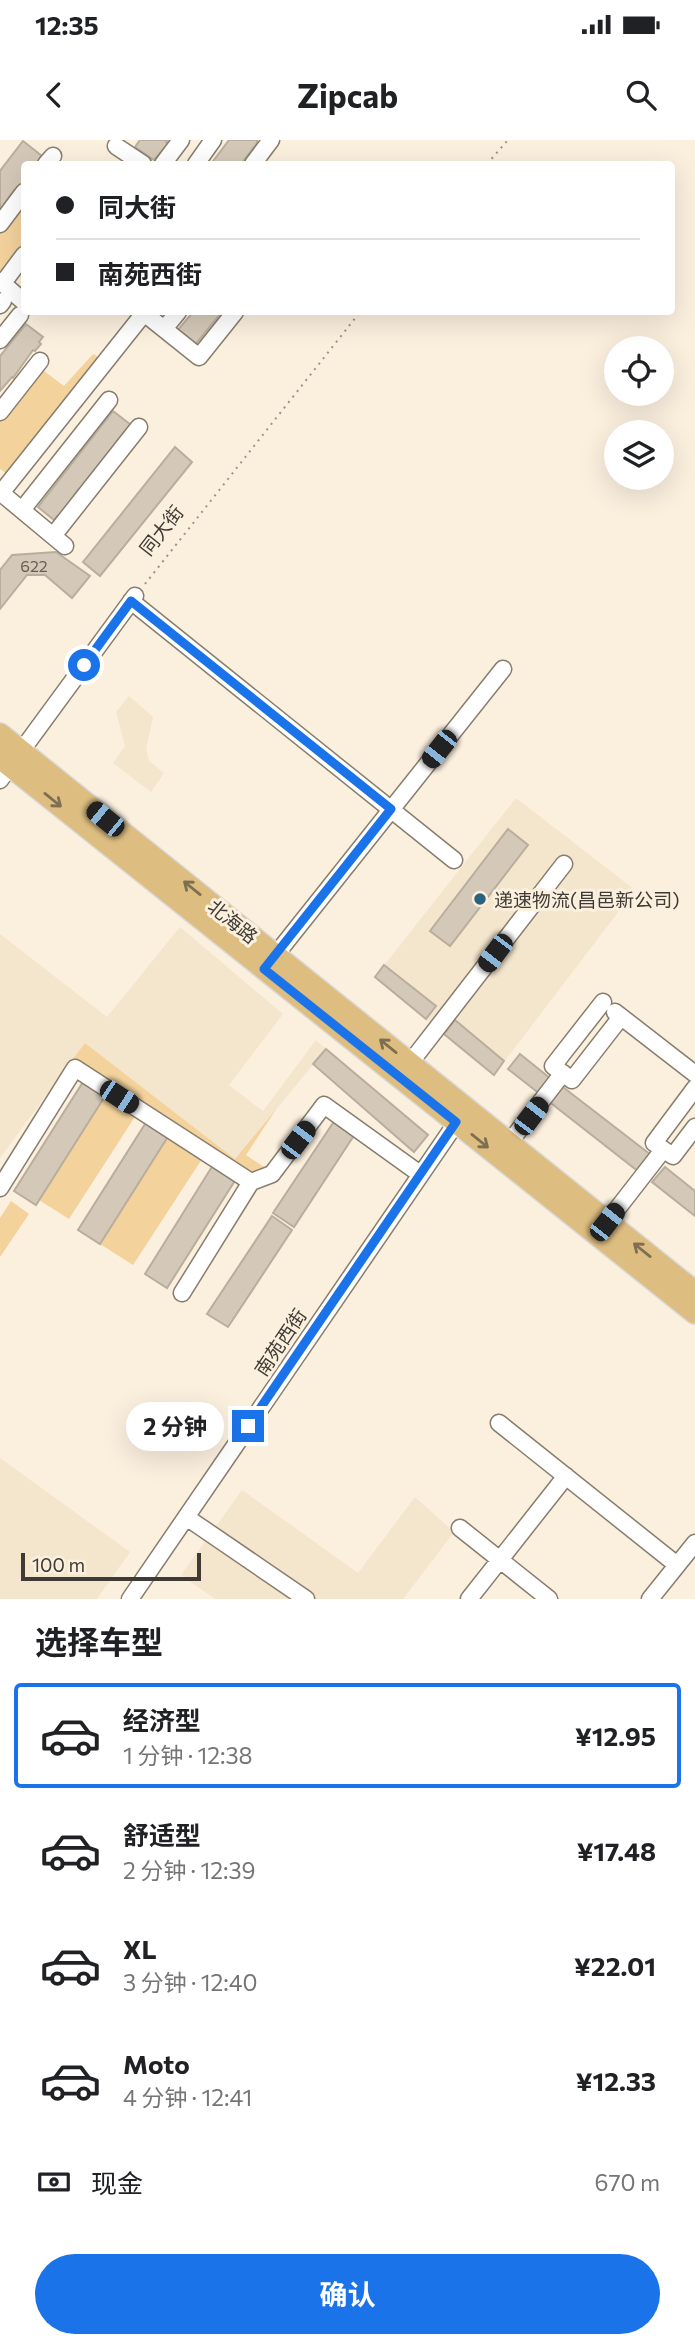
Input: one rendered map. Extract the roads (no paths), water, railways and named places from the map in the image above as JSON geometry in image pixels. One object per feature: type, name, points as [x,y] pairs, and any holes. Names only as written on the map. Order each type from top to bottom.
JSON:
[{"type":"main road","name":"北海路","points":[[0,734],[8,763],[270,962],[410,1063],[461,1115],[509,1143],[695,1293]]},
{"type":"main road","name":"北海路","points":[[270,962],[461,1115],[695,1313]]},
{"type":"street","points":[[165,161],[181,140]]},
{"type":"street","points":[[197,161],[213,140]]},
{"type":"street","points":[[255,161],[271,140]]},
{"type":"street","points":[[123,145],[140,161]]},
{"type":"street","points":[[0,224],[21,196]]},
{"type":"street","points":[[21,259],[1,282],[21,307]]},
{"type":"street","points":[[0,340],[21,309]]},
{"type":"street","points":[[139,427],[59,541],[1,492],[142,315]]},
{"type":"street","points":[[148,315],[199,357],[233,315]]},
{"type":"street","points":[[164,329],[176,315]]},
{"type":"street","points":[[0,412],[40,361]]},
{"type":"street","points":[[22,510],[109,400]]},
{"type":"street","points":[[8,763],[133,599],[454,860]]},
{"type":"street","points":[[270,962],[503,669]]},
{"type":"street","points":[[410,1063],[564,864]]},
{"type":"street","points":[[621,1017],[572,1080],[553,1066],[598,999],[695,1074]]},
{"type":"street","points":[[0,1188],[75,1068],[251,1182]]},
{"type":"street","points":[[509,1143],[563,1073]]},
{"type":"street","points":[[695,1088],[654,1143],[673,1156],[695,1127]]},
{"type":"street","points":[[182,1293],[251,1182],[272,1174],[324,1105],[420,1174]]},
{"type":"street","name":"南苑西街","points":[[130,1599],[461,1115]]},
{"type":"street","points":[[607,1222],[663,1150]]},
{"type":"street","points":[[499,1423],[677,1565]]},
{"type":"street","points":[[469,1599],[566,1476]]},
{"type":"street","points":[[186,1517],[306,1599]]},
{"type":"street","points":[[460,1528],[549,1599]]},
{"type":"street","points":[[650,1599],[695,1543]]},
{"type":"place","name":"递速物流(昌邑新公司)","points":[[480,899]]}]
